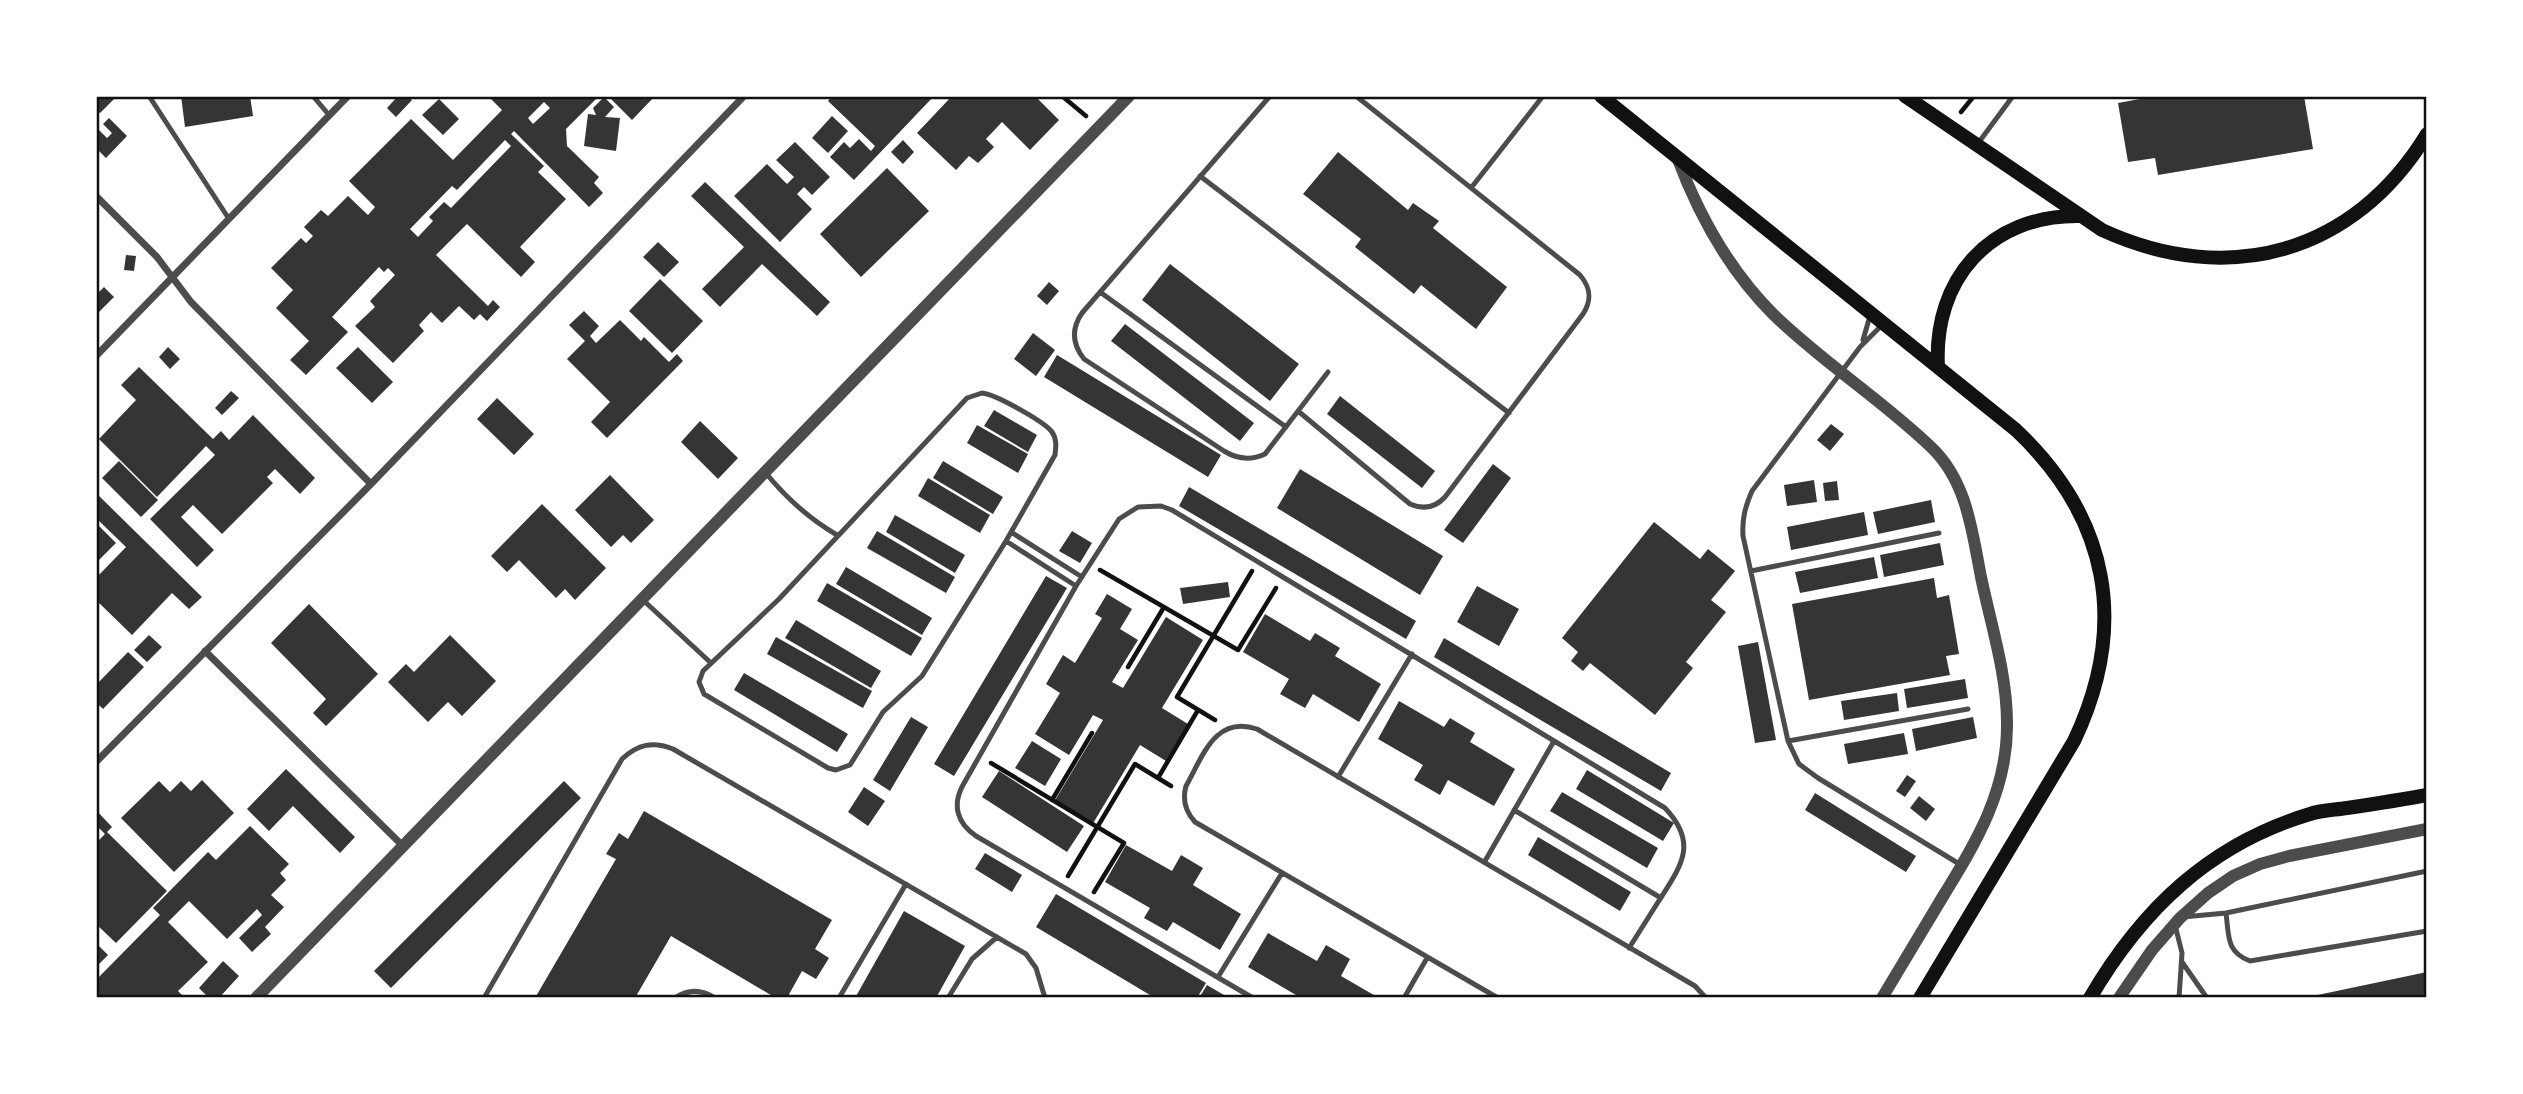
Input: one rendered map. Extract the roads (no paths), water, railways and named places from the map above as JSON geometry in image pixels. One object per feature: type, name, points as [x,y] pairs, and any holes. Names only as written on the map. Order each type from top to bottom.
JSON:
[{"type":"main road","points":[[1601,96],[2016,430],[2055,471],[2071,495],[2094,547],[2104,603],[2105,632],[2096,688],[2074,741],[1920,998]]},
{"type":"main road","points":[[1905,96],[2080,216],[2130,243],[2190,257],[2251,256],[2280,250],[2337,226],[2385,188],[2406,165],[2427,134]]},
{"type":"main road","points":[[1938,367],[1937,348],[1942,311],[1954,284],[1975,256],[1989,243],[2023,225],[2042,219],[2080,216]]},
{"type":"main road","points":[[2090,998],[2120,949],[2142,922],[2191,875],[2220,855],[2249,838],[2313,813],[2427,796]]},
{"type":"street","points":[[96,356],[348,96]]},
{"type":"street","points":[[96,762],[371,484],[744,96]]},
{"type":"street","points":[[256,998],[1101,128],[1129,96]]},
{"type":"street","points":[[1677,157],[1706,226],[1748,287],[1774,314],[1940,457],[1958,484],[1967,510],[2002,675],[2007,723],[2006,747],[1997,794],[1978,839],[1882,998]]},
{"type":"street","points":[[96,196],[149,248],[197,308],[371,484]]},
{"type":"street","points":[[205,651],[404,847]]},
{"type":"street","points":[[2119,998],[2177,920],[2208,892],[2233,876],[2260,864],[2289,856],[2427,829]]},
{"type":"lane","points":[[149,96],[229,219]]},
{"type":"lane","points":[[313,96],[329,116]]},
{"type":"lane","points":[[1270,96],[1082,313],[1074,331],[1078,351],[1084,359],[1231,455],[1249,459],[1265,454],[1328,372]]},
{"type":"lane","points":[[1298,411],[1410,504],[1425,508],[1446,497],[1588,306],[1589,290],[1580,275],[1356,96]]},
{"type":"lane","points":[[1471,188],[1543,96]]},
{"type":"lane","points":[[1977,145],[2013,96]]},
{"type":"lane","points":[[1200,176],[1509,413]]},
{"type":"lane","points":[[1100,292],[1286,427]]},
{"type":"lane","points":[[1860,347],[1871,313]]},
{"type":"lane","points":[[1884,324],[1860,347],[1752,491],[1745,506],[1743,536],[1788,741],[1799,764],[1962,866]]},
{"type":"lane","points":[[982,393],[998,397],[1048,427],[1055,438],[1055,455],[1012,532],[922,676],[883,712],[855,759],[844,769],[828,768],[704,694],[699,682],[700,676],[711,663],[779,599],[967,398],[982,393]]},
{"type":"lane","points":[[765,472],[790,501],[837,536]]},
{"type":"lane","points":[[1253,998],[976,836],[961,823],[956,804],[958,794],[1076,586],[1119,519],[1138,507],[1150,505],[1172,510],[1656,800],[1674,818],[1684,838],[1685,850],[1678,871],[1629,948]]},
{"type":"lane","points":[[1012,532],[1082,577]]},
{"type":"lane","points":[[1751,571],[1939,533]]},
{"type":"lane","points":[[1006,541],[1076,586]]},
{"type":"lane","points":[[643,600],[711,663]]},
{"type":"lane","points":[[1338,777],[1412,654]]},
{"type":"lane","points":[[1788,741],[1968,709]]},
{"type":"lane","points":[[1498,998],[1195,822],[1186,809],[1184,793],[1211,741],[1228,728],[1243,725],[1257,729],[1695,986],[1706,998]]},
{"type":"lane","points":[[1485,861],[1554,741]]},
{"type":"lane","points":[[484,998],[622,759],[640,746],[651,744],[673,749],[1026,954],[1035,968],[1045,998]]},
{"type":"lane","points":[[1514,810],[1661,898]]},
{"type":"lane","points":[[2179,998],[2182,962],[2177,920],[2226,913],[2427,871]]},
{"type":"lane","points":[[1218,976],[1282,873]]},
{"type":"lane","points":[[839,998],[906,884]]},
{"type":"lane","points":[[2226,913],[2231,946],[2241,958],[2250,961],[2427,931]]},
{"type":"lane","points":[[948,998],[972,959],[997,937]]},
{"type":"lane","points":[[1404,998],[1427,958]]},
{"type":"lane","points":[[2182,962],[2207,998]]},
{"type":"lane","points":[[675,998],[701,991],[715,998]]}]
